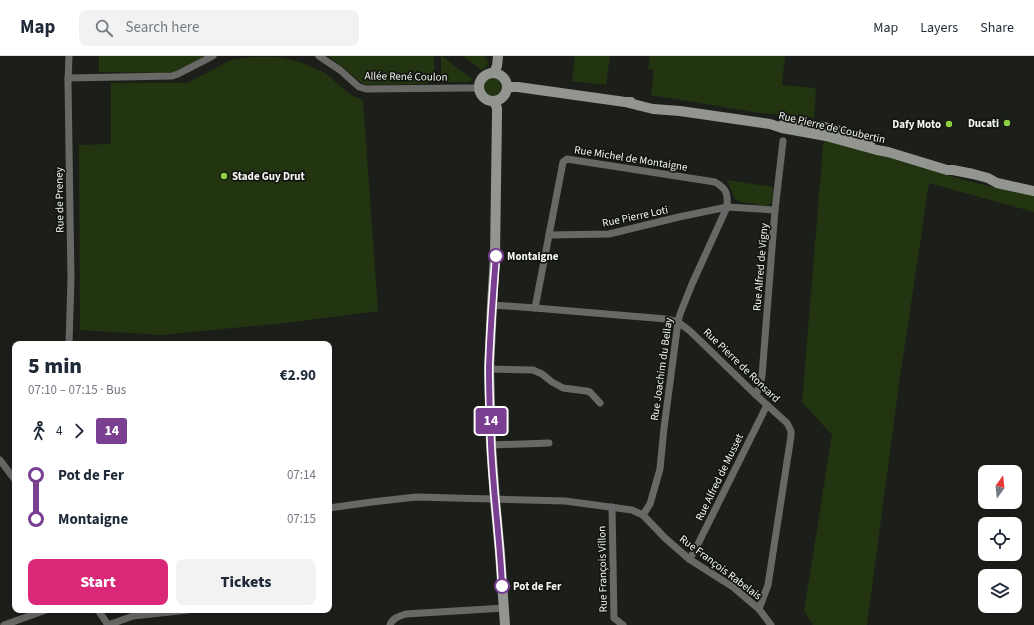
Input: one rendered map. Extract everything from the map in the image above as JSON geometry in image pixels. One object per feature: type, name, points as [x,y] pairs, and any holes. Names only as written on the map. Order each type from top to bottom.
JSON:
[{"type":"street","name":"Rue de Preney","points":[[69,56],[70,341]]},
{"type":"street","points":[[68,78],[167,77],[178,74],[213,56]]},
{"type":"street","name":"Allée René Coulon","points":[[319,56],[340,70],[359,86],[366,89],[479,89]]},
{"type":"street","points":[[494,73],[498,56]]},
{"type":"street","points":[[494,73],[504,77],[507,91],[502,98],[494,101],[484,98],[479,89],[479,83],[485,75],[494,73]]},
{"type":"street","name":"Rue Pierre de Coubertin","points":[[507,87],[518,87],[625,102],[668,111],[680,111],[770,124],[797,124],[826,128],[855,136],[888,152],[947,170],[973,174],[988,178],[997,183],[1034,191]]},
{"type":"street","points":[[494,101],[497,108],[496,256],[489,369],[494,500],[500,553],[505,625]]},
{"type":"street","name":"Rue Alfred de Vigny","points":[[756,395],[762,376],[783,141]]},
{"type":"street","name":"Rue Michel de Montaigne","points":[[548,235],[563,162],[567,159],[715,182],[723,187],[728,197],[727,207]]},
{"type":"street","name":"Rue Pierre Loti","points":[[548,235],[609,234],[727,207],[776,210]]},
{"type":"street","name":"Rue Joachim du Bellay","points":[[643,515],[650,504],[660,469],[664,428],[680,314],[727,207]]},
{"type":"street","points":[[535,308],[548,235]]},
{"type":"street","name":"Rue Pierre de Ronsard","points":[[492,305],[666,319],[678,322],[690,331],[787,423],[791,431],[791,436],[768,585],[759,609]]},
{"type":"street","points":[[489,369],[533,370],[542,374],[563,388],[590,392],[600,403]]},
{"type":"street","name":"Rue Alfred de Musset","points":[[689,559],[694,552],[767,405]]},
{"type":"street","points":[[492,445],[549,443]]},
{"type":"street","points":[[0,460],[12,476]]},
{"type":"street","name":"Rue François Rabelais","points":[[332,508],[416,498],[565,501],[632,510],[643,515],[665,538],[689,559],[733,587],[759,609],[771,625]]},
{"type":"street","name":"Rue François Villon","points":[[612,507],[612,622],[623,625]]},
{"type":"street","points":[[390,625],[395,619],[406,614],[504,608]]},
{"type":"street","points":[[4,625],[38,613]]},
{"type":"street","points":[[100,613],[108,625],[133,616],[160,613]]},
{"type":"green space","points":[[99,56],[206,56],[178,71],[170,73],[99,72]]},
{"type":"green space","points":[[329,56],[434,56],[434,79],[426,84],[366,85]]},
{"type":"green space","points":[[441,56],[473,80],[468,82],[442,82]]},
{"type":"green space","points":[[463,56],[484,56],[489,64],[482,70]]},
{"type":"green space","points":[[575,56],[610,56],[606,85],[572,81]]},
{"type":"green space","points":[[650,56],[785,56],[782,85],[816,88],[814,118],[759,113],[651,95],[654,70],[648,69]]},
{"type":"green space","name":"Stade Guy Drut","points":[[249,57],[276,57],[300,62],[325,73],[351,95],[363,100],[378,311],[285,323],[161,335],[80,330],[79,145],[111,144],[111,83],[187,83],[231,60]]},
{"type":"green space","points":[[493,78],[499,81],[502,87],[499,93],[493,96],[487,93],[484,87],[487,81]]},
{"type":"green space","points":[[825,138],[967,181],[1034,196],[1034,212],[929,183],[899,384],[867,625],[813,625],[804,611],[832,435],[802,402],[823,147]]},
{"type":"green space","points":[[727,180],[773,187],[773,197],[771,203],[767,206],[741,202],[735,199]]},
{"type":"bus line","name":"14","points":[[496,256],[489,369],[494,500],[502,586]]},
{"type":"place","name":"Ducati","points":[[1007,123]]},
{"type":"place","name":"Dafy Moto","points":[[949,124]]},
{"type":"place","name":"Stade Guy Drut","points":[[224,176]]},
{"type":"place","name":"Montaigne","points":[[496,256]]},
{"type":"place","name":"Pot de Fer","points":[[502,586]]}]
